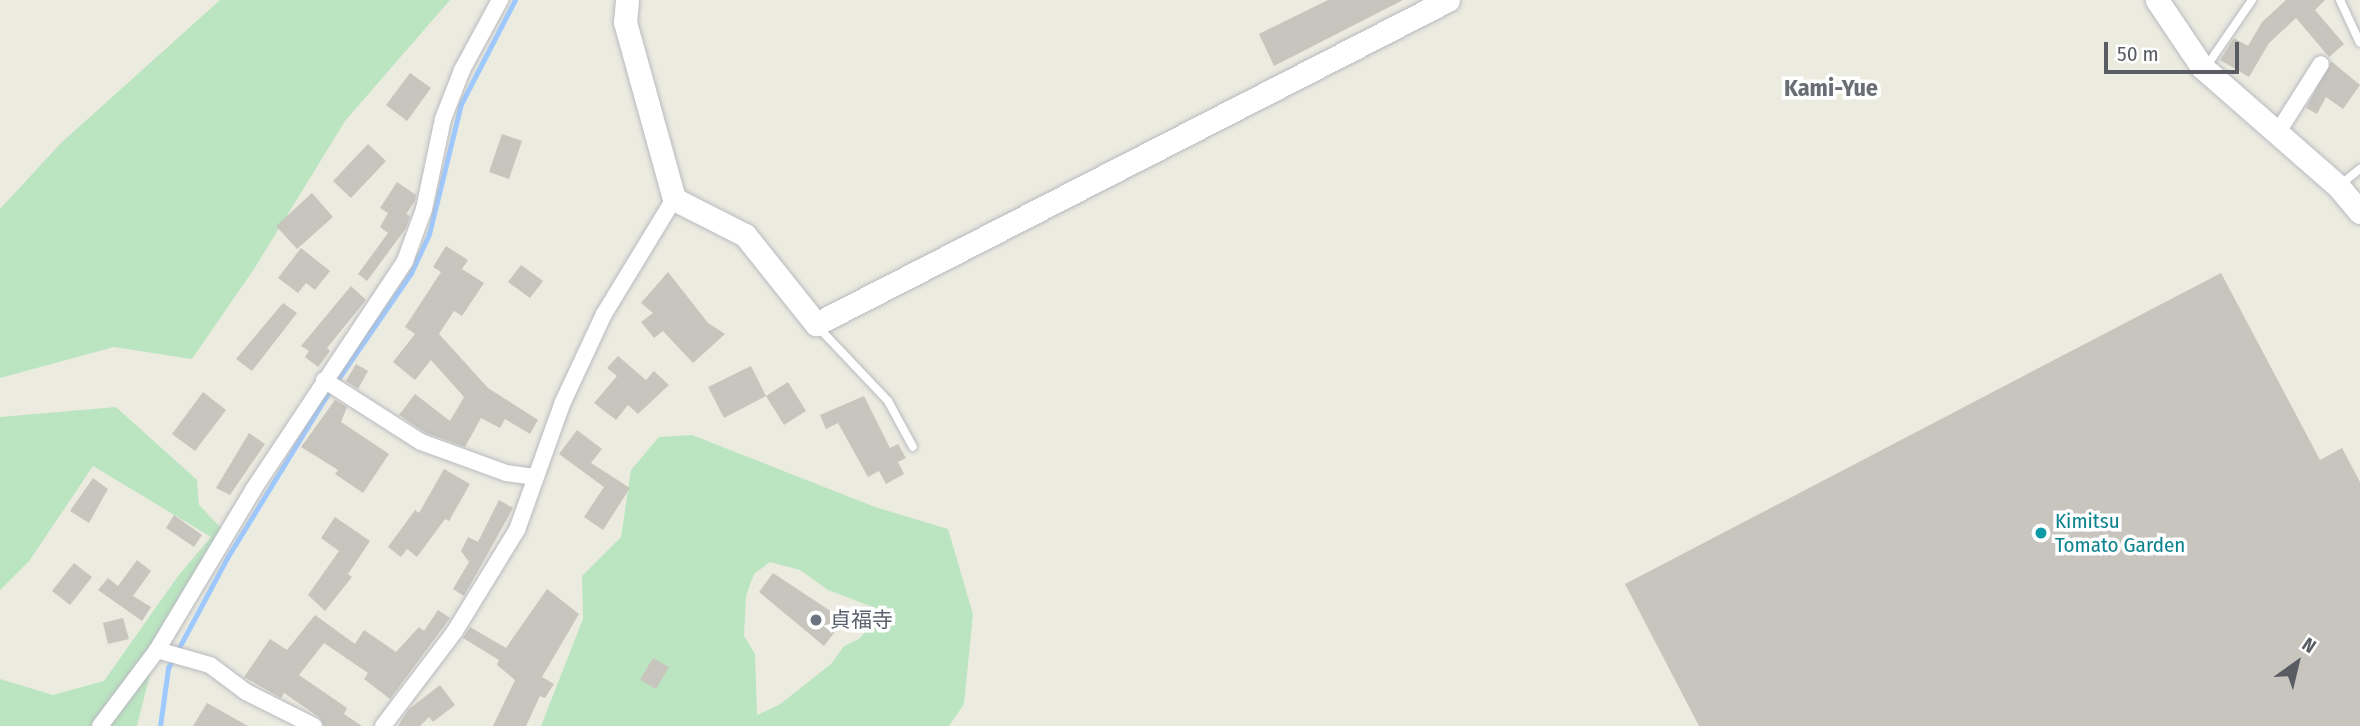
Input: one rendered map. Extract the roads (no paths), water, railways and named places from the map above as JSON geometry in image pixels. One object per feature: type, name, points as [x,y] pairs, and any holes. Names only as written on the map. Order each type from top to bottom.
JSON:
[{"type":"street","points":[[100,726],[170,654],[414,242],[443,119],[462,70],[500,0]]},
{"type":"street","points":[[383,726],[456,631],[517,530],[562,404],[604,314],[674,199],[625,22],[627,0]]},
{"type":"street","points":[[674,199],[746,235],[816,324],[1448,0]]},
{"type":"street","points":[[2157,0],[2204,69],[2338,186],[2360,212]]},
{"type":"street","points":[[2278,132],[2321,64]]},
{"type":"street","points":[[331,385],[421,442],[506,473],[536,477]]},
{"type":"street","points":[[170,654],[210,665],[246,692],[314,726]]},
{"type":"lane","points":[[2204,69],[2252,0]]},
{"type":"lane","points":[[2340,0],[2360,43]]},
{"type":"lane","points":[[2338,186],[2360,169]]},
{"type":"lane","points":[[816,324],[888,401],[913,447]]},
{"type":"waterway","points":[[160,726],[168,668],[227,558],[325,398],[411,273],[429,234],[461,104],[515,0]]},
{"type":"place","name":"Kimitsu Tomato Garden","points":[[2041,533]]},
{"type":"place","name":"貞福寺","points":[[816,620]]},
{"type":"district","name":"Kami-Yue","points":[[1831,89]]}]
